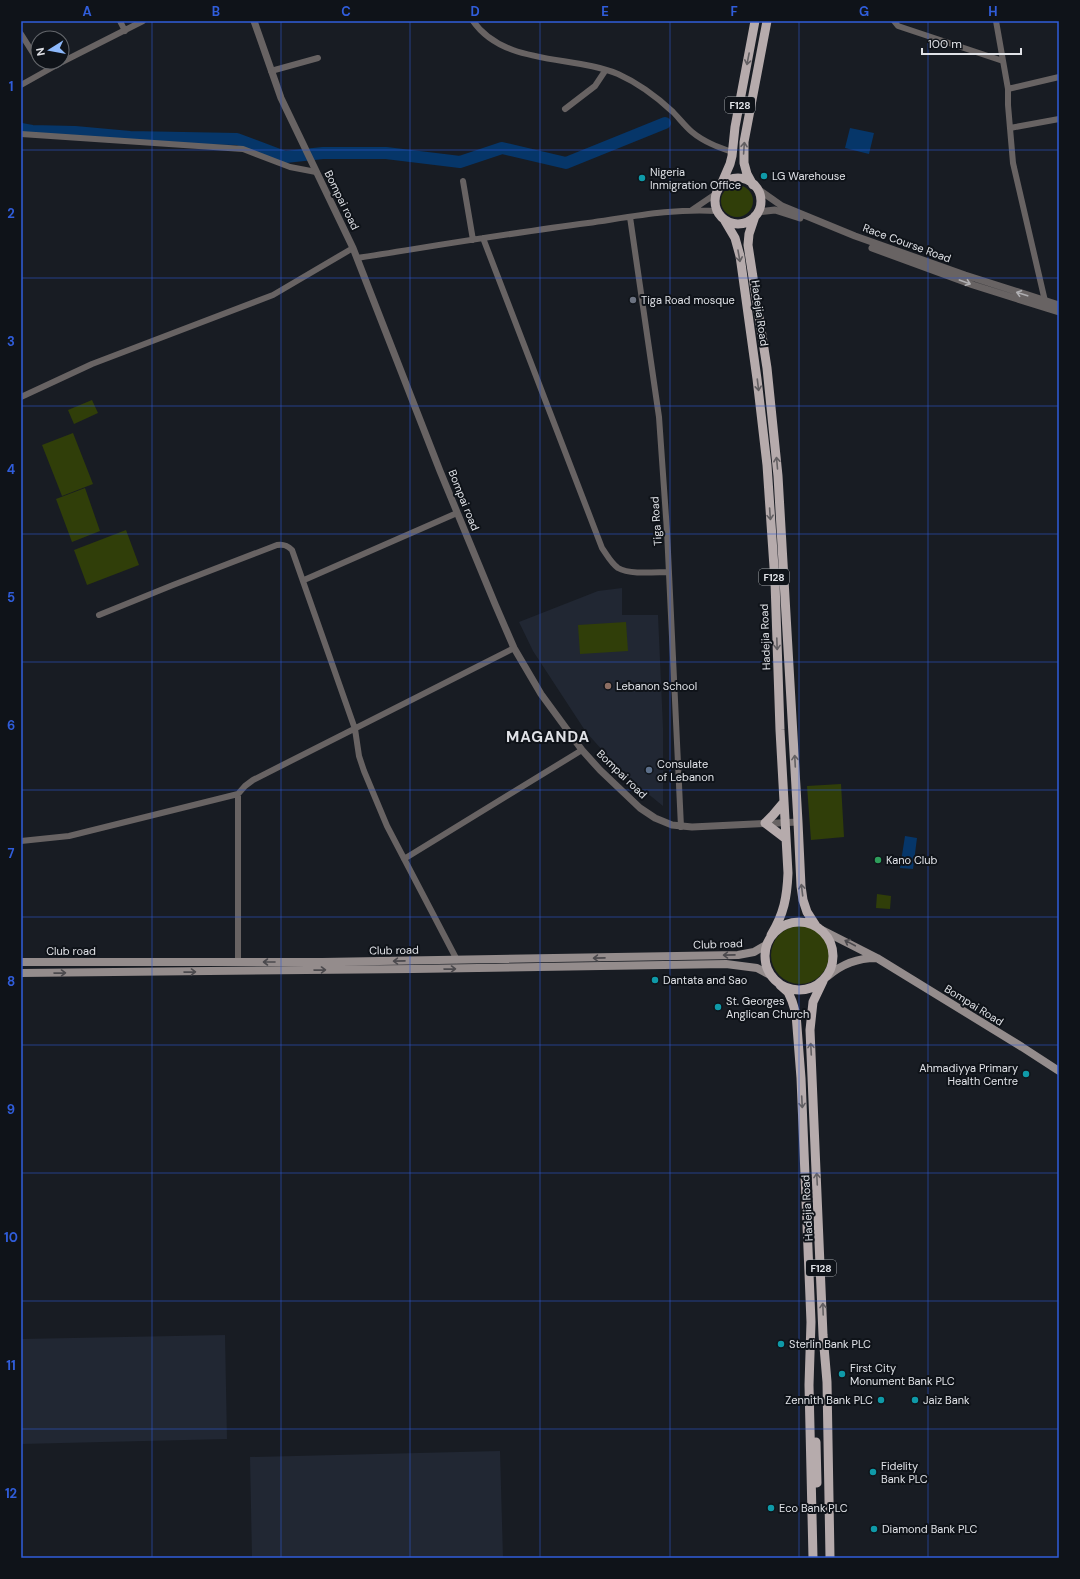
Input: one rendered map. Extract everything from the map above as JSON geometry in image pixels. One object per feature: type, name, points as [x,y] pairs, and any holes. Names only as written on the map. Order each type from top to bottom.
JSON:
[{"type":"main road","name":"F128","points":[[725,221],[717,211],[715,199],[730,164],[735,127],[755,21]]},
{"type":"main road","name":"F128","points":[[756,214],[760,205],[760,198],[747,174],[744,163],[744,142],[767,21]]},
{"type":"main road","points":[[718,190],[725,182],[732,179],[747,181],[754,186]]},
{"type":"main road","points":[[725,221],[733,224],[741,224],[749,222],[756,214]]},
{"type":"main road","name":"Hadejia Road","points":[[756,214],[749,234],[748,245],[767,368],[777,468],[801,886],[807,912],[819,928]]},
{"type":"main road","name":"Hadejia Road","points":[[725,221],[735,238],[740,256],[762,420],[774,575],[788,873],[787,892],[780,921],[771,935]]},
{"type":"main road","points":[[784,802],[765,823],[786,839]]},
{"type":"main road","points":[[771,935],[778,928],[792,922],[807,922],[819,928]]},
{"type":"main road","name":"F128","points":[[819,928],[830,940],[834,952],[833,964],[826,978]]},
{"type":"main road","name":"Bompai Road","points":[[819,928],[876,958],[1059,1071]]},
{"type":"main road","name":"F128","points":[[771,935],[766,945],[764,957],[767,968],[780,984]]},
{"type":"main road","name":"Club road","points":[[21,962],[457,960],[738,955],[754,952],[766,945]]},
{"type":"main road","points":[[640,957],[640,965]]},
{"type":"main road","points":[[780,984],[788,989],[798,991],[807,990],[816,986],[836,968],[850,962],[876,958]]},
{"type":"main road","points":[[248,962],[248,971]]},
{"type":"main road","points":[[21,973],[726,964],[757,968],[772,976]]},
{"type":"main road","name":"Hadejia Road","points":[[826,978],[813,1002],[810,1030],[823,1335],[827,1382],[830,1558]]},
{"type":"main road","name":"Hadejia Road","points":[[780,984],[788,992],[792,1001],[796,1014],[798,1030],[811,1322],[810,1406],[813,1558]]},
{"type":"main road","points":[[818,1558],[818,1369],[823,1335]]},
{"type":"main road","points":[[811,1339],[818,1369],[825,1558]]},
{"type":"street","points":[[120,21],[125,31]]},
{"type":"street","points":[[70,58],[144,21]]},
{"type":"street","name":"Bompai road","points":[[254,21],[281,98],[353,248],[457,514],[514,648],[541,694],[582,750],[600,770],[640,808],[654,818],[681,827],[692,828],[785,821],[798,822]]},
{"type":"street","points":[[473,21],[489,38],[508,48],[532,55],[617,74],[656,98],[692,132],[703,140],[732,152]]},
{"type":"street","points":[[894,21],[898,26],[1003,61]]},
{"type":"street","points":[[996,21],[1008,89],[1013,163],[1045,301]]},
{"type":"street","points":[[21,34],[30,48]]},
{"type":"street","points":[[271,71],[318,58]]},
{"type":"street","points":[[21,85],[44,71]]},
{"type":"street","points":[[565,109],[595,86],[605,71]]},
{"type":"street","points":[[1008,89],[1059,77]]},
{"type":"street","points":[[1010,128],[1059,119]]},
{"type":"street","points":[[21,134],[243,149],[290,167],[316,172]]},
{"type":"street","points":[[463,181],[473,240]]},
{"type":"street","name":"Race Course Road","points":[[754,186],[782,206],[837,229],[965,275],[1059,305]]},
{"type":"street","points":[[692,210],[718,190]]},
{"type":"street","points":[[357,258],[630,217],[692,210],[717,211]]},
{"type":"street","name":"Race Course Road","points":[[756,214],[776,210],[781,211],[877,250],[973,285],[1059,312]]},
{"type":"street","name":"Tiga Road","points":[[630,217],[659,417],[669,572],[681,827]]},
{"type":"street","points":[[483,238],[602,548],[608,558],[619,568],[641,572],[669,572]]},
{"type":"street","points":[[21,397],[92,364],[273,295],[353,248]]},
{"type":"street","points":[[304,580],[457,514]]},
{"type":"street","points":[[99,615],[173,584],[276,545],[283,544],[288,546],[292,550],[304,580],[355,729],[359,756],[364,771],[404,859],[457,960]]},
{"type":"street","points":[[21,841],[69,836],[238,794],[253,780],[514,648]]},
{"type":"street","points":[[404,859],[582,750]]},
{"type":"street","points":[[238,794],[238,962]]},
{"type":"shaded area","name":"Lebanon School","points":[[622,588],[622,615],[658,615],[663,728],[663,806],[636,784],[612,761],[586,732],[533,651],[519,622],[598,591]]},
{"type":"shaded area","points":[[225,1335],[227,1439],[21,1444],[21,1339]]},
{"type":"shaded area","points":[[500,1451],[503,1558],[252,1558],[250,1457]]},
{"type":"green space","points":[[734,185],[740,185],[749,189],[753,201],[749,213],[740,217],[734,217],[725,213],[721,204],[721,198],[725,189]]},
{"type":"green space","points":[[92,400],[98,413],[74,424],[68,410]]},
{"type":"green space","points":[[73,433],[93,484],[62,496],[42,445]]},
{"type":"green space","points":[[85,488],[100,531],[72,542],[56,499]]},
{"type":"green space","points":[[126,530],[139,565],[87,585],[74,550]]},
{"type":"green space","points":[[626,622],[628,651],[580,654],[578,625]]},
{"type":"green space","points":[[841,784],[844,837],[811,840],[807,786]]},
{"type":"green space","points":[[877,894],[891,896],[890,909],[876,908]]},
{"type":"green space","points":[[800,926],[816,931],[824,939],[829,955],[824,971],[816,979],[800,984],[784,979],[776,971],[771,955],[776,939],[784,931]]},
{"type":"water","points":[[850,128],[874,133],[869,154],[845,148]]},
{"type":"water","points":[[905,836],[917,838],[913,869],[900,868]]},
{"type":"waterway","points":[[21,129],[130,137],[237,139],[285,157],[323,153],[386,153],[460,162],[502,148],[566,163],[665,123]]},
{"type":"place","name":"LG Warehouse","points":[[764,176]]},
{"type":"place","name":"Nigeria Inmigration Office","points":[[642,178]]},
{"type":"place","name":"Tiga Road mosque","points":[[633,300]]},
{"type":"place","name":"Lebanon School","points":[[608,686]]},
{"type":"place","name":"Consulate of Lebanon","points":[[649,770]]},
{"type":"place","name":"Kano Club","points":[[878,860]]},
{"type":"place","name":"Dantata and Sao","points":[[655,980]]},
{"type":"place","name":"St. Georges Anglican Church","points":[[718,1007]]},
{"type":"place","name":"Ahmadiyya Primary Health Centre","points":[[1026,1074]]},
{"type":"place","name":"Sterlin Bank PLC","points":[[781,1344]]},
{"type":"place","name":"First City Monument Bank PLC","points":[[842,1374]]},
{"type":"place","name":"Zennith Bank PLC","points":[[881,1400]]},
{"type":"place","name":"Jaiz Bank","points":[[915,1400]]},
{"type":"place","name":"Fidelity Bank PLC","points":[[873,1472]]},
{"type":"place","name":"Eco Bank PLC","points":[[771,1508]]},
{"type":"place","name":"Diamond Bank PLC","points":[[874,1529]]},
{"type":"district","name":"MAGANDA","points":[[548,737]]}]
